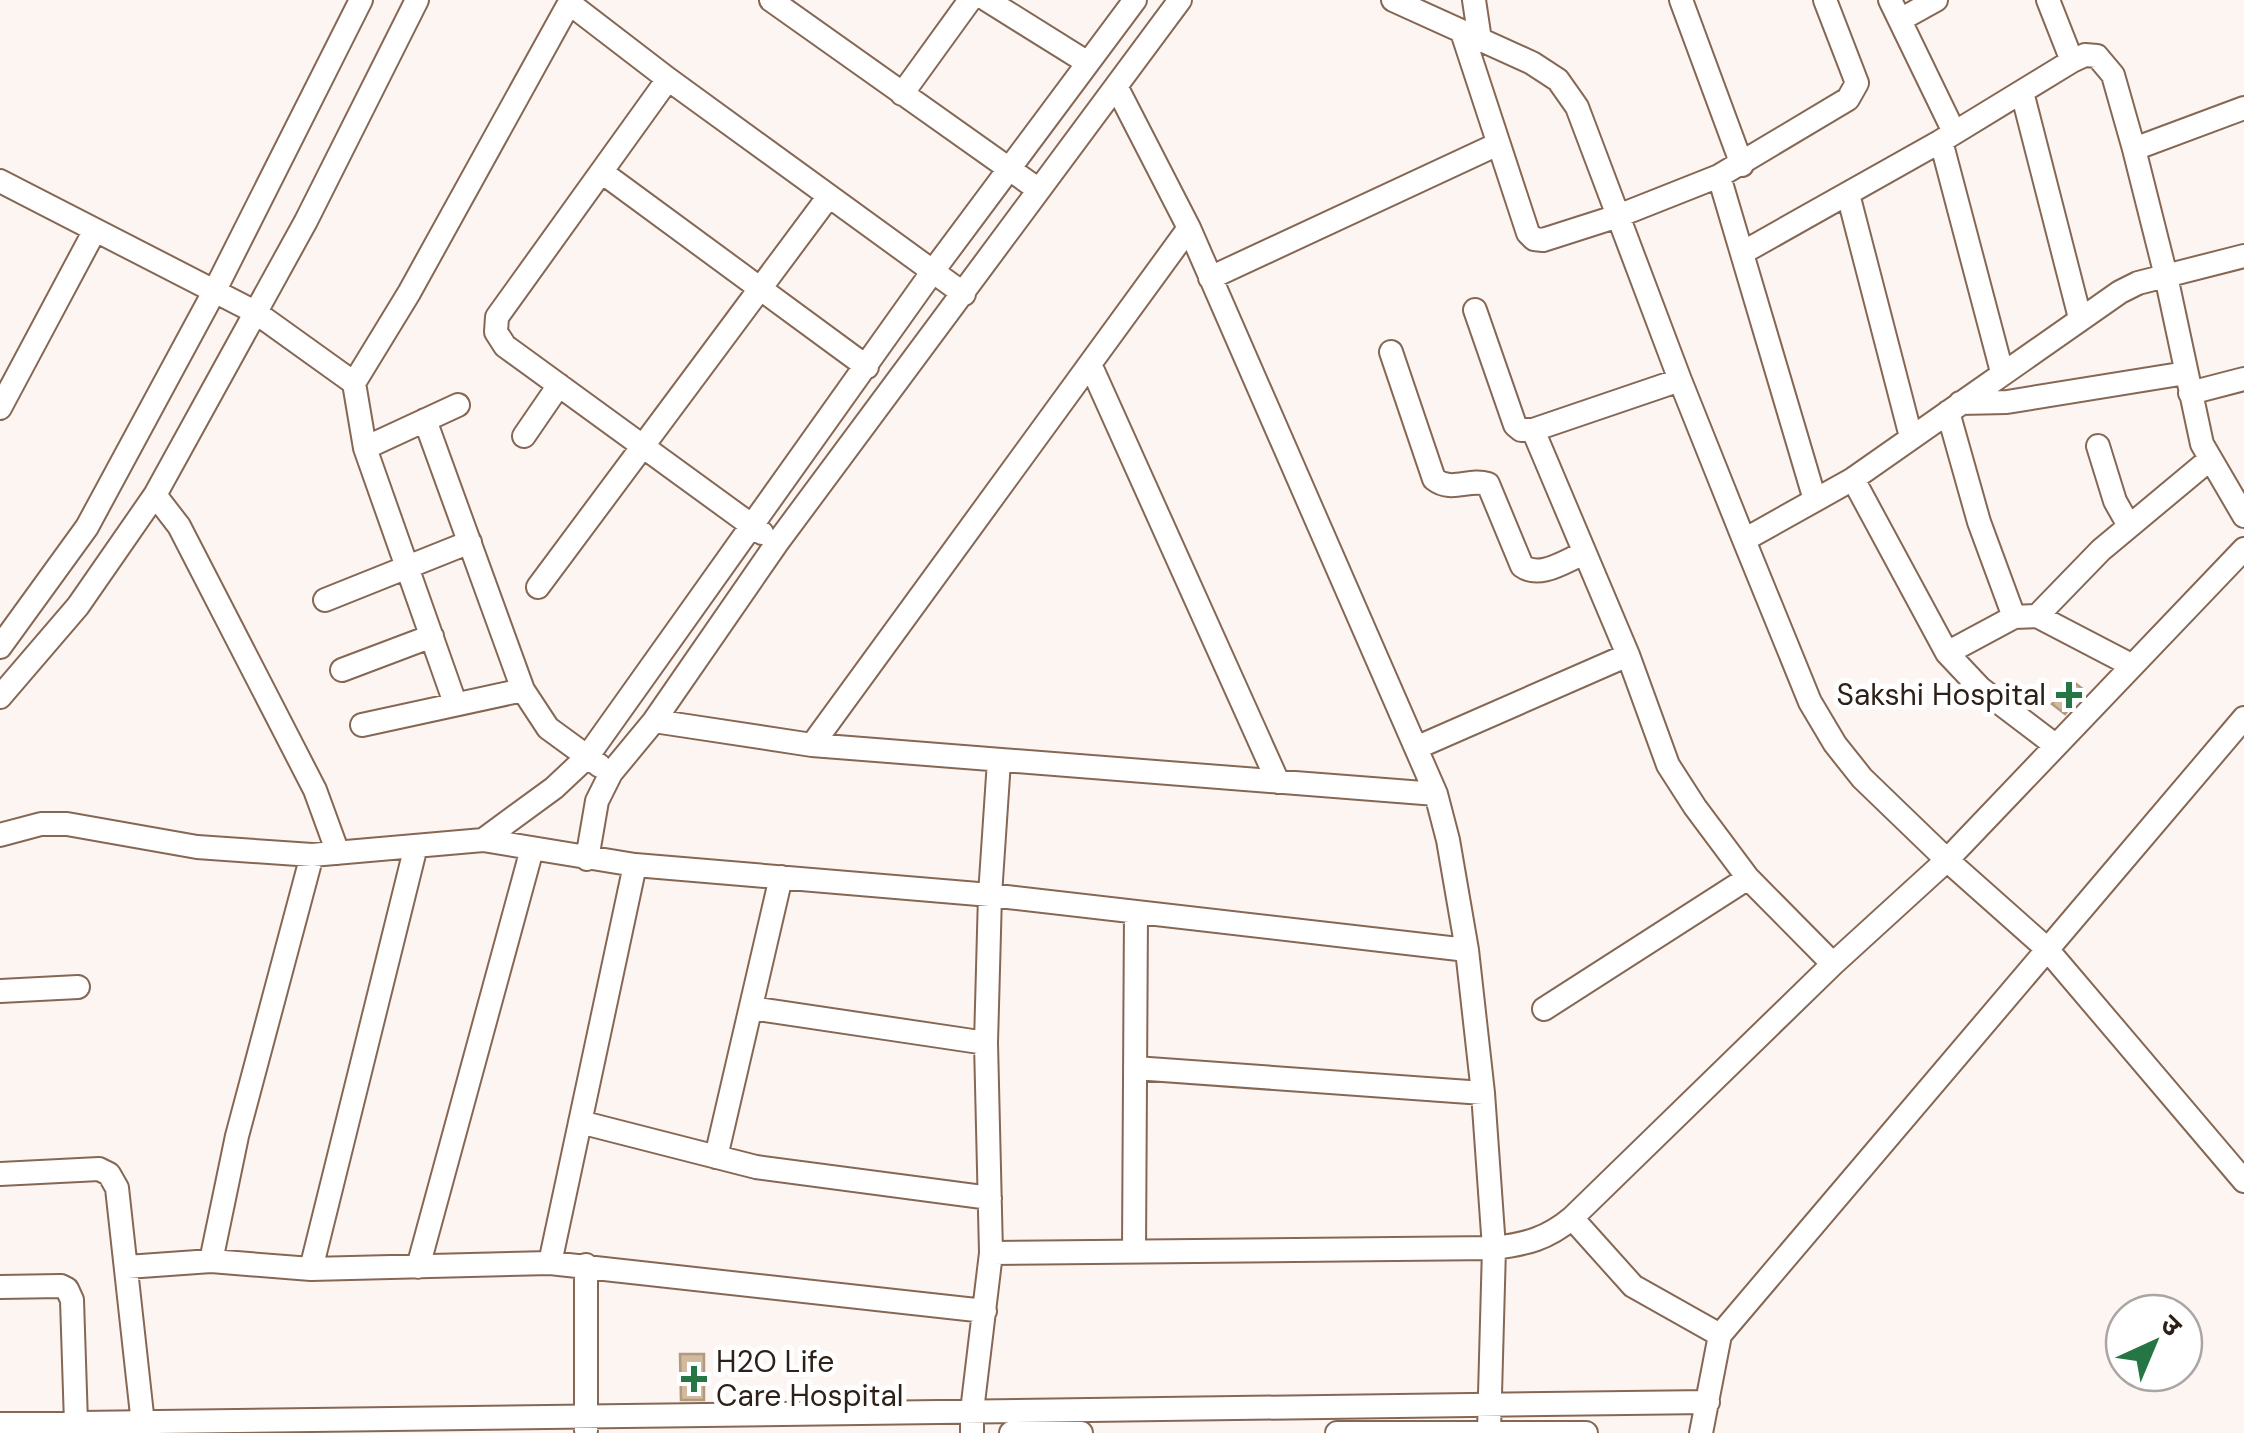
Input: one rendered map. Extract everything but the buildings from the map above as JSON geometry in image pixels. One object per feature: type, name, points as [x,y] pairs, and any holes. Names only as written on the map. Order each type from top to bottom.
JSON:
[{"type":"street","points":[[0,647],[86,527],[215,290],[361,0]]},
{"type":"street","points":[[0,697],[78,606],[155,496],[306,221],[417,0]]},
{"type":"street","points":[[770,0],[1039,190]]},
{"type":"street","points":[[902,94],[970,0]]},
{"type":"street","points":[[987,0],[1088,62]]},
{"type":"street","points":[[483,840],[554,788],[587,757],[933,271],[1134,0]]},
{"type":"street","points":[[587,859],[596,801],[611,773],[654,722],[777,544],[1180,0]]},
{"type":"street","points":[[1393,0],[1532,62],[1558,80],[1577,106],[1744,540],[1810,702],[1834,744],[1862,778],[1947,860],[2046,948],[2244,1181]]},
{"type":"street","points":[[1474,0],[1471,36],[1498,144],[1528,234],[1534,240],[1618,216],[1720,176],[1848,98],[1857,83],[1825,0]]},
{"type":"street","points":[[1681,0],[1742,164]]},
{"type":"street","points":[[1936,0],[1895,10],[1948,136],[2002,372]]},
{"type":"street","points":[[2048,0],[2072,62]]},
{"type":"street","points":[[455,703],[366,448],[354,383],[410,293],[570,2],[668,80],[964,294]]},
{"type":"street","points":[[1742,254],[2072,62],[2085,55],[2097,56],[2112,75],[2134,148],[2209,460],[2244,516]]},
{"type":"street","points":[[668,80],[497,317],[496,332],[505,346],[777,544]]},
{"type":"street","points":[[1117,88],[1189,228],[1436,794],[1467,950],[1483,1093],[1494,1248],[1490,1431]]},
{"type":"street","points":[[2022,92],[2080,318]]},
{"type":"street","points":[[2134,148],[2244,108]]},
{"type":"street","points":[[1210,278],[1498,144]]},
{"type":"street","points":[[603,173],[867,367]]},
{"type":"street","points":[[1720,176],[1814,500]]},
{"type":"street","points":[[0,181],[256,312],[354,383]]},
{"type":"street","points":[[1848,194],[1911,437]]},
{"type":"street","points":[[538,587],[829,196]]},
{"type":"street","points":[[812,745],[1189,228]]},
{"type":"street","points":[[0,408],[95,230]]},
{"type":"street","points":[[1744,540],[1853,478],[2120,292],[2244,256]]},
{"type":"street","points":[[1475,310],[1515,426],[1521,430],[1533,430],[1680,380]]},
{"type":"street","points":[[1391,352],[1434,479],[1451,487],[1488,484],[1522,566],[1531,572],[1584,553]]},
{"type":"street","points":[[1090,364],[1278,782]]},
{"type":"street","points":[[1954,407],[2244,379]]},
{"type":"street","points":[[524,436],[559,385]]},
{"type":"street","points":[[366,448],[458,405]]},
{"type":"street","points":[[1954,407],[1979,522],[2026,617],[2131,665]]},
{"type":"street","points":[[426,420],[524,690],[548,728],[611,773]]},
{"type":"street","points":[[1533,430],[1628,655],[1668,765],[1748,878],[1834,964]]},
{"type":"street","points":[[2098,446],[2110,487],[2129,526]]},
{"type":"street","points":[[1947,652],[2026,617],[2209,460]]},
{"type":"street","points":[[1853,478],[1947,652],[1980,688],[2055,745]]},
{"type":"street","points":[[155,496],[180,526],[315,790],[338,853]]},
{"type":"street","points":[[325,600],[470,542]]},
{"type":"street","points":[[991,1253],[1494,1248],[1532,1244],[1572,1218],[1947,860],[2244,549]]},
{"type":"street","points":[[342,670],[432,636]]},
{"type":"street","points":[[1418,747],[1628,655]]},
{"type":"street","points":[[362,724],[524,690]]},
{"type":"street","points":[[1701,1433],[1720,1336],[2244,718]]},
{"type":"street","points":[[654,722],[812,745],[1436,794]]},
{"type":"street","points":[[972,1422],[991,1253],[986,1043],[998,761]]},
{"type":"street","points":[[0,835],[25,827],[67,824],[197,847],[312,856],[483,840],[635,865],[990,896],[1467,950]]},
{"type":"street","points":[[311,1269],[416,846]]},
{"type":"street","points":[[418,1268],[532,850]]},
{"type":"street","points":[[210,1261],[237,1136],[312,856]]},
{"type":"street","points":[[550,1263],[635,865]]},
{"type":"street","points":[[716,1157],[782,877]]},
{"type":"street","points":[[1544,1009],[1748,878]]},
{"type":"street","points":[[1134,1252],[1136,912]]},
{"type":"street","points":[[0,990],[78,987]]},
{"type":"street","points":[[751,1008],[986,1043]]},
{"type":"street","points":[[1135,1068],[1483,1093]]},
{"type":"street","points":[[580,1122],[786,1172],[990,1198]]},
{"type":"street","points":[[0,1174],[99,1169],[109,1174],[117,1188],[143,1428]]},
{"type":"street","points":[[1572,1218],[1633,1286],[1720,1336]]},
{"type":"street","points":[[126,1267],[210,1261],[311,1269],[550,1263],[985,1311]]},
{"type":"street","points":[[586,1266],[586,1425]]},
{"type":"street","points":[[0,1287],[67,1289],[72,1300],[76,1423]]},
{"type":"street","points":[[0,1424],[76,1423],[143,1428],[972,1422],[1490,1404],[1708,1402]]},
{"type":"street","points":[[1011,1433],[1081,1433]]},
{"type":"street","points":[[1337,1433],[1586,1433]]},
{"type":"place","name":"Sakshi Hospital","points":[[2069,695]]},
{"type":"place","name":"H2O Life Care Hospital","points":[[694,1379]]}]
